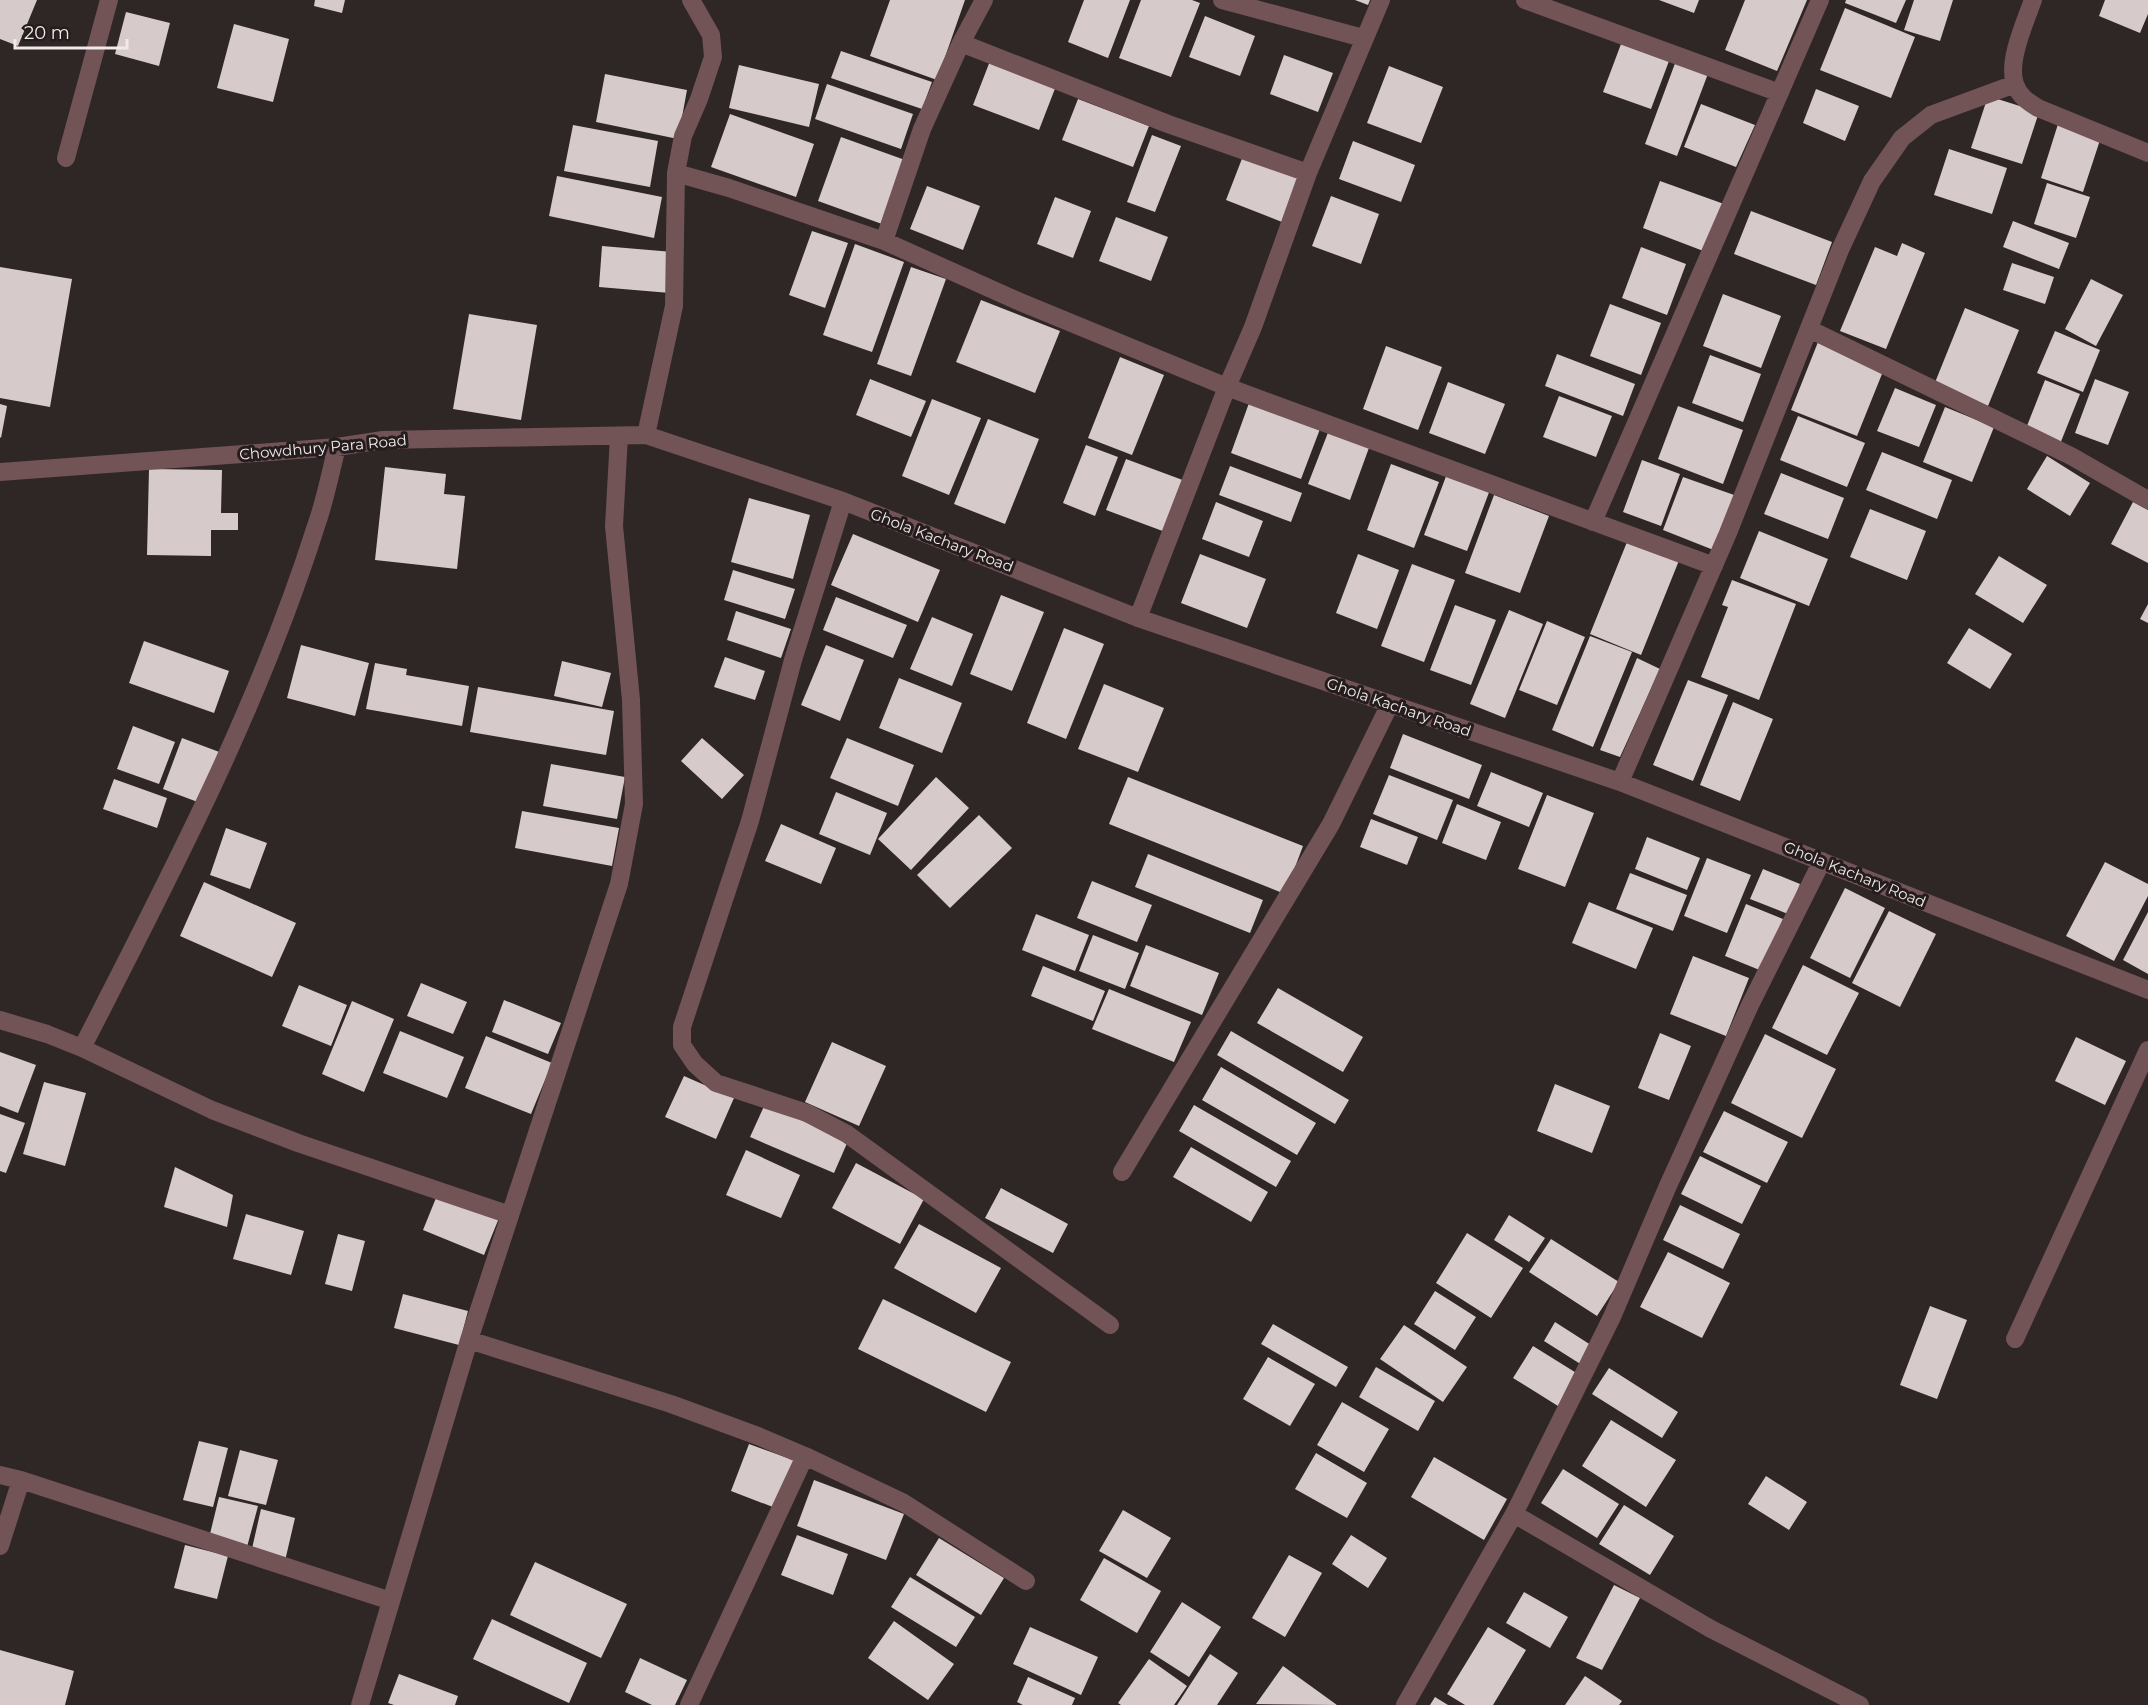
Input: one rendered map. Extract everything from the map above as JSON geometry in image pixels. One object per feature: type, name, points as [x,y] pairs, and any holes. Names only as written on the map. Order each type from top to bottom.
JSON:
[{"type":"street","points":[[66,158],[109,0]]},
{"type":"street","points":[[646,435],[674,306],[676,173],[683,136],[699,99],[713,57],[711,35],[691,0]]},
{"type":"street","points":[[884,241],[922,129],[961,43],[984,0]]},
{"type":"street","points":[[1222,0],[1363,38]]},
{"type":"street","points":[[1138,618],[1227,387],[1253,327],[1308,172],[1381,0]]},
{"type":"street","points":[[1525,0],[1780,93]]},
{"type":"street","points":[[1593,522],[1820,0]]},
{"type":"street","points":[[2033,0],[2014,59],[2015,84],[2024,99],[2038,108],[2148,153]]},
{"type":"street","points":[[961,43],[1168,124],[1308,172]]},
{"type":"street","points":[[1620,782],[1714,566],[1840,250],[1872,181],[1902,138],[1931,115],[2015,84]]},
{"type":"street","points":[[676,173],[729,188],[884,241],[1018,301],[1227,387],[1714,566]]},
{"type":"street","points":[[1809,329],[2072,456],[2148,500]]},
{"type":"street","name":"Chowdhury Para Road","points":[[0,472],[337,447],[383,440],[646,435]]},
{"type":"street","name":"Ghola Kachary Road","points":[[646,435],[843,501],[1138,618],[1620,782],[2148,990]]},
{"type":"street","points":[[360,1705],[469,1340],[619,884],[634,804],[631,700],[614,526],[619,436]]},
{"type":"street","points":[[82,1048],[180,858],[222,769],[285,618],[317,524],[337,447]]},
{"type":"street","points":[[843,501],[793,660],[750,821],[682,1027],[682,1045],[695,1064],[716,1083],[807,1113],[847,1134],[1110,1325]]},
{"type":"street","points":[[1122,1172],[1331,824],[1390,704]]},
{"type":"street","points":[[1405,1705],[1514,1514],[1612,1317],[1667,1188],[1750,1005],[1822,861]]},
{"type":"street","points":[[0,1020],[82,1048],[223,1114],[298,1143],[510,1215]]},
{"type":"street","points":[[2015,1339],[2148,1050]]},
{"type":"street","points":[[469,1340],[671,1404],[805,1456],[904,1503],[1026,1581]]},
{"type":"street","points":[[689,1705],[805,1456]]},
{"type":"street","points":[[0,1475],[391,1601]]},
{"type":"street","points":[[0,1546],[21,1480]]},
{"type":"street","points":[[1514,1514],[1711,1629],[1860,1705]]},
{"type":"building","points":[[0,0],[37,0],[18,46],[0,39]]},
{"type":"building","points":[[315,0],[345,0],[342,13],[314,6]]},
{"type":"building","points":[[890,0],[965,0],[937,80],[870,56]]},
{"type":"building","points":[[1084,0],[1130,0],[1108,58],[1068,42]]},
{"type":"building","points":[[1141,0],[1192,0],[1200,3],[1171,77],[1119,58]]},
{"type":"building","points":[[1355,0],[1370,0],[1368,5]]},
{"type":"building","points":[[1659,0],[1699,0],[1694,13]]},
{"type":"building","points":[[1745,0],[1807,0],[1777,71],[1725,50]]},
{"type":"building","points":[[1846,0],[1906,0],[1896,23],[1845,3]]},
{"type":"building","points":[[1914,0],[1953,0],[1940,41],[1904,30]]},
{"type":"building","points":[[2105,0],[2148,0],[2148,14],[2140,33],[2099,16]]},
{"type":"building","points":[[1845,8],[1915,37],[1891,98],[1820,70]]},
{"type":"building","points":[[126,12],[170,23],[159,66],[115,54]]},
{"type":"building","points":[[1205,16],[1255,36],[1240,76],[1189,57]]},
{"type":"building","points":[[234,24],[289,39],[273,102],[217,88]]},
{"type":"building","points":[[1621,44],[1669,61],[1651,109],[1603,92]]},
{"type":"building","points":[[841,51],[932,82],[922,109],[831,78]]},
{"type":"building","points":[[1284,55],[1333,73],[1318,112],[1270,94]]},
{"type":"building","points":[[1677,58],[1709,71],[1677,156],[1645,144]]},
{"type":"building","points":[[990,61],[1056,86],[1039,130],[973,105]]},
{"type":"building","points":[[739,65],[819,84],[809,127],[729,108]]},
{"type":"building","points":[[1389,66],[1443,87],[1421,143],[1367,123]]},
{"type":"building","points":[[605,74],[687,90],[678,139],[596,122]]},
{"type":"building","points":[[827,84],[913,114],[901,149],[815,119]]},
{"type":"building","points":[[1816,89],[1859,106],[1845,141],[1803,123]]},
{"type":"building","points":[[1988,96],[2039,112],[2022,164],[1971,148]]},
{"type":"building","points":[[1078,99],[1149,126],[1133,167],[1062,140]]},
{"type":"building","points":[[1701,104],[1755,125],[1736,167],[1684,147]]},
{"type":"building","points":[[730,114],[814,144],[796,197],[711,167]]},
{"type":"building","points":[[2058,124],[2101,137],[2083,192],[2041,178]]},
{"type":"building","points":[[573,125],[658,141],[650,187],[564,171]]},
{"type":"building","points":[[1152,135],[1181,146],[1155,212],[1127,202]]},
{"type":"building","points":[[841,137],[905,160],[882,224],[818,201]]},
{"type":"building","points":[[1353,141],[1415,165],[1401,202],[1339,179]]},
{"type":"building","points":[[1949,149],[2007,168],[1992,214],[1934,195]]},
{"type":"building","points":[[1243,156],[1304,179],[1287,224],[1226,200]]},
{"type":"building","points":[[557,176],[662,197],[654,238],[549,216]]},
{"type":"building","points":[[1660,181],[1724,204],[1706,252],[1643,228]]},
{"type":"building","points":[[2047,183],[2090,197],[2076,238],[2034,224]]},
{"type":"building","points":[[927,186],[980,206],[963,250],[910,229]]},
{"type":"building","points":[[1331,196],[1379,214],[1361,264],[1312,246]]},
{"type":"building","points":[[1055,197],[1091,211],[1073,258],[1037,244]]},
{"type":"building","points":[[1751,211],[1832,242],[1816,285],[1734,254]]},
{"type":"building","points":[[1116,217],[1168,237],[1151,281],[1099,261]]},
{"type":"building","points":[[2013,221],[2069,243],[2059,269],[2003,247]]},
{"type":"building","points":[[812,231],[848,243],[825,308],[789,295]]},
{"type":"building","points":[[1902,243],[1925,253],[1886,349],[1840,331],[1875,247],[1897,256]]},
{"type":"building","points":[[855,244],[904,262],[872,352],[823,335]]},
{"type":"building","points":[[602,246],[673,252],[670,293],[599,287]]},
{"type":"building","points":[[1641,247],[1686,264],[1667,315],[1622,298]]},
{"type":"building","points":[[2012,263],[2054,277],[2045,304],[2003,290]]},
{"type":"building","points":[[0,267],[72,279],[50,407],[0,398]]},
{"type":"building","points":[[911,267],[946,279],[911,376],[877,364]]},
{"type":"building","points":[[2091,279],[2123,295],[2096,346],[2065,329]]},
{"type":"building","points":[[1723,294],[1781,316],[1761,368],[1703,346]]},
{"type":"building","points":[[981,300],[1060,331],[1035,393],[956,362]]},
{"type":"building","points":[[1610,304],[1661,323],[1641,375],[1590,356]]},
{"type":"building","points":[[1965,308],[2019,330],[1988,406],[1934,385]]},
{"type":"building","points":[[469,314],[537,325],[521,420],[453,409]]},
{"type":"building","points":[[2055,331],[2100,350],[2083,392],[2037,373]]},
{"type":"building","points":[[1818,342],[1884,369],[1857,436],[1791,410]]},
{"type":"building","points":[[1386,346],[1442,367],[1418,430],[1363,409]]},
{"type":"building","points":[[1557,354],[1635,384],[1623,416],[1545,386]]},
{"type":"building","points":[[1710,355],[1761,374],[1743,422],[1692,403]]},
{"type":"building","points":[[1120,357],[1164,375],[1132,455],[1088,438]]},
{"type":"building","points":[[870,379],[926,401],[911,437],[856,415]]},
{"type":"building","points":[[2095,379],[2129,392],[2108,445],[2075,433]]},
{"type":"building","points":[[2045,380],[2080,394],[2060,444],[2025,431]]},
{"type":"building","points":[[1448,382],[1505,404],[1485,454],[1429,433]]},
{"type":"building","points":[[1895,388],[1936,405],[1919,447],[1877,431]]},
{"type":"building","points":[[1559,396],[1612,416],[1596,457],[1543,437]]},
{"type":"building","points":[[932,399],[981,418],[949,495],[902,476]]},
{"type":"building","points":[[1249,403],[1320,429],[1301,479],[1231,453]]},
{"type":"building","points":[[0,404],[7,406],[1,438],[0,437]]},
{"type":"building","points":[[1678,406],[1743,430],[1723,484],[1658,459]]},
{"type":"building","points":[[1945,407],[1994,427],[1972,482],[1923,462]]},
{"type":"building","points":[[1798,416],[1865,443],[1847,487],[1780,460]]},
{"type":"building","points":[[988,419],[1039,439],[1005,524],[954,504]]},
{"type":"building","points":[[1329,430],[1370,445],[1350,500],[1308,484]]},
{"type":"building","points":[[1086,445],[1118,457],[1095,516],[1063,503]]},
{"type":"building","points":[[1882,452],[1952,480],[1937,519],[1866,490]]},
{"type":"building","points":[[2047,456],[2090,483],[2070,516],[2027,489]]},
{"type":"building","points":[[1126,459],[1188,482],[1168,533],[1106,510]]},
{"type":"building","points":[[1642,460],[1680,474],[1661,526],[1623,512]]},
{"type":"building","points":[[1391,464],[1439,482],[1414,548],[1367,530]]},
{"type":"building","points":[[1230,466],[1302,493],[1291,522],[1219,495]]},
{"type":"building","points":[[385,467],[446,474],[444,494],[465,496],[457,569],[375,560]]},
{"type":"building","points":[[149,469],[222,470],[221,513],[238,513],[238,530],[211,530],[211,556],[147,555]]},
{"type":"building","points":[[1448,471],[1491,487],[1467,551],[1424,535]]},
{"type":"building","points":[[1781,473],[1844,498],[1828,539],[1764,514]]},
{"type":"building","points":[[1683,477],[1737,496],[1716,551],[1663,530]]},
{"type":"building","points":[[1494,495],[1549,516],[1520,593],[1465,573]]},
{"type":"building","points":[[749,498],[810,515],[793,579],[731,562]]},
{"type":"building","points":[[1216,502],[1263,521],[1249,557],[1202,539]]},
{"type":"building","points":[[2133,502],[2148,510],[2148,563],[2111,544]]},
{"type":"building","points":[[1870,509],[1926,531],[1907,580],[1850,557]]},
{"type":"building","points":[[1759,531],[1828,559],[1809,606],[1740,578]]},
{"type":"building","points":[[853,534],[940,570],[918,622],[831,585]]},
{"type":"building","points":[[1629,537],[1680,558],[1641,655],[1590,634]]},
{"type":"building","points":[[1200,554],[1266,579],[1247,628],[1181,603]]},
{"type":"building","points":[[1358,554],[1399,570],[1377,629],[1336,613]]},
{"type":"building","points":[[1999,556],[2047,585],[2023,623],[1975,594]]},
{"type":"building","points":[[1412,564],[1455,580],[1424,662],[1381,646]]},
{"type":"building","points":[[733,570],[795,589],[785,619],[724,600]]},
{"type":"building","points":[[1732,580],[1796,604],[1759,700],[1701,677],[1728,607],[1722,605]]},
{"type":"building","points":[[1001,595],[1044,612],[1012,691],[970,674]]},
{"type":"building","points":[[836,597],[907,625],[893,658],[823,630]]},
{"type":"building","points":[[2148,604],[2148,623],[2140,619]]},
{"type":"building","points":[[1455,605],[1496,620],[1471,685],[1430,670]]},
{"type":"building","points":[[1509,610],[1543,624],[1505,718],[1470,704]]},
{"type":"building","points":[[736,611],[791,629],[781,658],[727,640]]},
{"type":"building","points":[[932,617],[973,634],[952,686],[910,669]]},
{"type":"building","points":[[1547,621],[1585,637],[1557,705],[1519,690]]},
{"type":"building","points":[[1064,628],[1104,644],[1066,739],[1027,723]]},
{"type":"building","points":[[1969,628],[2012,654],[1990,689],[1947,663]]},
{"type":"building","points":[[1590,636],[1632,652],[1593,747],[1552,730]]},
{"type":"building","points":[[144,641],[229,671],[214,713],[129,683]]},
{"type":"building","points":[[301,645],[369,663],[355,716],[287,698]]},
{"type":"building","points":[[826,645],[864,660],[840,721],[801,705]]},
{"type":"building","points":[[725,657],[765,671],[755,700],[714,687]]},
{"type":"building","points":[[1637,658],[1660,669],[1620,757],[1600,750]]},
{"type":"building","points":[[562,661],[611,673],[602,707],[554,696]]},
{"type":"building","points":[[375,663],[407,669],[406,675],[469,686],[462,726],[366,709]]},
{"type":"building","points":[[899,678],[962,703],[942,753],[879,728]]},
{"type":"building","points":[[1688,680],[1728,695],[1693,781],[1653,765]]},
{"type":"building","points":[[1104,684],[1164,708],[1138,772],[1078,749]]},
{"type":"building","points":[[478,687],[614,711],[606,755],[470,732]]},
{"type":"building","points":[[1733,702],[1773,719],[1740,801],[1700,785]]},
{"type":"building","points":[[133,726],[175,742],[159,784],[117,769]]},
{"type":"building","points":[[1403,734],[1482,765],[1469,799],[1390,768]]},
{"type":"building","points":[[182,738],[222,753],[203,804],[163,789]]},
{"type":"building","points":[[702,738],[744,775],[722,799],[681,761]]},
{"type":"building","points":[[847,738],[914,765],[898,806],[830,778]]},
{"type":"building","points":[[551,764],[625,777],[617,819],[543,806]]},
{"type":"building","points":[[1491,772],[1543,793],[1529,827],[1477,806]]},
{"type":"building","points":[[1389,775],[1453,800],[1437,840],[1373,814]]},
{"type":"building","points":[[936,777],[969,808],[911,870],[878,839]]},
{"type":"building","points":[[1128,777],[1303,846],[1285,894],[1109,824]]},
{"type":"building","points":[[114,779],[167,798],[157,828],[103,809]]},
{"type":"building","points":[[836,792],[887,813],[870,855],[819,834]]},
{"type":"building","points":[[1547,795],[1594,813],[1565,887],[1518,869]]},
{"type":"building","points":[[1457,804],[1501,822],[1486,860],[1442,843]]},
{"type":"building","points":[[522,811],[619,828],[612,866],[515,848]]},
{"type":"building","points":[[979,815],[1012,848],[950,908],[917,875]]},
{"type":"building","points":[[1371,819],[1418,837],[1407,865],[1360,847]]},
{"type":"building","points":[[781,824],[836,848],[821,884],[765,861]]},
{"type":"building","points":[[226,828],[267,843],[250,889],[210,875]]},
{"type":"building","points":[[1647,837],[1700,858],[1687,890],[1635,869]]},
{"type":"building","points":[[1148,854],[1263,900],[1250,933],[1135,887]]},
{"type":"building","points":[[1707,858],[1751,875],[1727,933],[1684,916]]},
{"type":"building","points":[[2105,862],[2148,884],[2148,896],[2114,961],[2066,936]]},
{"type":"building","points":[[1763,869],[1800,884],[1788,914],[1750,899]]},
{"type":"building","points":[[1630,873],[1687,895],[1673,931],[1616,909]]},
{"type":"building","points":[[1092,881],[1152,905],[1137,942],[1077,918]]},
{"type":"building","points":[[204,882],[296,923],[272,977],[180,936]]},
{"type":"building","points":[[1845,888],[1885,908],[1850,978],[1810,958]]},
{"type":"building","points":[[1589,902],[1653,928],[1636,969],[1572,943]]},
{"type":"building","points":[[1746,904],[1783,919],[1762,971],[1725,956]]},
{"type":"building","points":[[1889,911],[1936,934],[1900,1007],[1852,983]]},
{"type":"building","points":[[2148,912],[2148,974],[2123,960]]},
{"type":"building","points":[[1036,914],[1089,935],[1075,971],[1022,950]]},
{"type":"building","points":[[1093,935],[1139,953],[1125,989],[1079,971]]},
{"type":"building","points":[[1146,945],[1219,973],[1202,1015],[1130,986]]},
{"type":"building","points":[[1693,956],[1749,978],[1726,1036],[1670,1014]]},
{"type":"building","points":[[1803,965],[1859,993],[1827,1055],[1772,1028]]},
{"type":"building","points":[[1043,966],[1105,991],[1093,1021],[1031,996]]},
{"type":"building","points":[[421,983],[467,1002],[453,1034],[407,1016]]},
{"type":"building","points":[[299,985],[347,1005],[331,1046],[282,1026]]},
{"type":"building","points":[[1278,988],[1363,1037],[1343,1072],[1257,1023]]},
{"type":"building","points":[[1109,989],[1191,1022],[1174,1062],[1092,1029]]},
{"type":"building","points":[[504,1000],[561,1023],[548,1054],[492,1032]]},
{"type":"building","points":[[352,1001],[394,1019],[364,1092],[322,1074]]},
{"type":"building","points":[[400,1031],[464,1057],[447,1098],[383,1073]]},
{"type":"building","points":[[1231,1031],[1349,1100],[1335,1124],[1217,1055]]},
{"type":"building","points":[[1660,1033],[1691,1046],[1669,1100],[1638,1088]]},
{"type":"building","points":[[1765,1034],[1836,1069],[1802,1138],[1731,1103]]},
{"type":"building","points":[[486,1036],[552,1063],[531,1114],[465,1088]]},
{"type":"building","points":[[2076,1037],[2126,1061],[2105,1105],[2055,1081]]},
{"type":"building","points":[[832,1042],[886,1066],[859,1126],[805,1102]]},
{"type":"building","points":[[0,1052],[36,1065],[18,1113],[0,1106]]},
{"type":"building","points":[[1221,1067],[1316,1123],[1297,1155],[1202,1100]]},
{"type":"building","points":[[684,1076],[734,1098],[716,1139],[665,1117]]},
{"type":"building","points":[[44,1082],[86,1093],[65,1166],[23,1154]]},
{"type":"building","points":[[1555,1084],[1610,1106],[1592,1153],[1537,1131]]},
{"type":"building","points":[[765,1104],[848,1141],[834,1173],[750,1137]]},
{"type":"building","points":[[1194,1105],[1291,1161],[1276,1187],[1179,1131]]},
{"type":"building","points":[[1724,1111],[1788,1142],[1767,1183],[1703,1152]]},
{"type":"building","points":[[0,1114],[25,1123],[6,1173],[0,1171]]},
{"type":"building","points":[[1191,1147],[1268,1192],[1251,1222],[1173,1177]]},
{"type":"building","points":[[746,1150],[800,1175],[781,1218],[726,1195]]},
{"type":"building","points":[[1700,1156],[1761,1186],[1742,1224],[1681,1194]]},
{"type":"building","points":[[856,1163],[924,1199],[900,1244],[832,1208]]},
{"type":"building","points":[[175,1167],[233,1195],[227,1227],[164,1207]]},
{"type":"building","points":[[1001,1188],[1068,1224],[1053,1253],[985,1218]]},
{"type":"building","points":[[438,1193],[499,1218],[484,1255],[423,1230]]},
{"type":"building","points":[[1680,1205],[1740,1234],[1723,1269],[1663,1240]]},
{"type":"building","points":[[246,1214],[304,1231],[291,1275],[233,1259]]},
{"type":"building","points":[[1509,1215],[1545,1238],[1529,1262],[1494,1240]]},
{"type":"building","points":[[919,1224],[1001,1268],[976,1313],[894,1268]]},
{"type":"building","points":[[1467,1233],[1523,1268],[1491,1318],[1436,1283]]},
{"type":"building","points":[[338,1234],[365,1241],[352,1291],[325,1284]]},
{"type":"building","points":[[1551,1239],[1619,1282],[1597,1316],[1529,1272]]},
{"type":"building","points":[[1668,1252],[1730,1283],[1702,1338],[1640,1307]]},
{"type":"building","points":[[1435,1291],[1476,1317],[1455,1350],[1414,1324]]},
{"type":"building","points":[[403,1294],[468,1311],[459,1345],[394,1328]]},
{"type":"building","points":[[883,1299],[1011,1362],[986,1412],[858,1349]]},
{"type":"building","points":[[1930,1306],[1967,1320],[1937,1399],[1900,1385]]},
{"type":"building","points":[[1555,1322],[1594,1347],[1582,1365],[1544,1341]]},
{"type":"building","points":[[1273,1324],[1348,1367],[1336,1387],[1261,1344]]},
{"type":"building","points":[[1404,1325],[1467,1367],[1443,1402],[1380,1359]]},
{"type":"building","points":[[1533,1346],[1578,1374],[1558,1406],[1513,1378]]},
{"type":"building","points":[[1268,1357],[1315,1384],[1290,1426],[1243,1399]]},
{"type":"building","points":[[1376,1367],[1435,1401],[1418,1431],[1359,1397]]},
{"type":"building","points":[[1609,1368],[1678,1412],[1662,1438],[1592,1394]]},
{"type":"building","points":[[1342,1402],[1389,1429],[1364,1472],[1317,1445]]},
{"type":"building","points":[[1611,1420],[1676,1460],[1646,1507],[1582,1466]]},
{"type":"building","points":[[199,1441],[228,1448],[213,1507],[183,1500]]},
{"type":"building","points":[[749,1444],[796,1461],[778,1509],[731,1491]]},
{"type":"building","points":[[240,1450],[278,1460],[266,1505],[228,1496]]},
{"type":"building","points":[[1316,1453],[1367,1483],[1347,1518],[1295,1489]]},
{"type":"building","points":[[1434,1457],[1507,1499],[1484,1540],[1411,1497]]},
{"type":"building","points":[[1563,1469],[1619,1504],[1597,1538],[1541,1503]]},
{"type":"building","points":[[1766,1476],[1807,1502],[1789,1530],[1748,1504]]},
{"type":"building","points":[[814,1480],[904,1514],[886,1560],[797,1526]]},
{"type":"building","points":[[219,1497],[258,1506],[247,1547],[209,1538]]},
{"type":"building","points":[[1624,1505],[1674,1536],[1650,1575],[1599,1544]]},
{"type":"building","points":[[261,1509],[295,1518],[285,1561],[251,1553]]},
{"type":"building","points":[[1123,1510],[1171,1538],[1147,1578],[1099,1551]]},
{"type":"building","points":[[797,1535],[848,1554],[833,1595],[781,1575]]},
{"type":"building","points":[[1351,1535],[1387,1558],[1368,1588],[1332,1564]]},
{"type":"building","points":[[939,1538],[1004,1578],[981,1615],[916,1575]]},
{"type":"building","points":[[185,1545],[228,1556],[217,1599],[174,1588]]},
{"type":"building","points":[[1289,1555],[1322,1573],[1285,1637],[1252,1618]]},
{"type":"building","points":[[1104,1558],[1161,1591],[1137,1633],[1080,1600]]},
{"type":"building","points":[[535,1562],[627,1604],[601,1658],[510,1615]]},
{"type":"building","points":[[910,1577],[975,1617],[956,1647],[891,1607]]},
{"type":"building","points":[[1614,1585],[1640,1598],[1602,1670],[1576,1658]]},
{"type":"building","points":[[1524,1592],[1568,1617],[1550,1648],[1506,1623]]},
{"type":"building","points":[[1182,1602],[1221,1627],[1189,1677],[1150,1652]]},
{"type":"building","points":[[492,1619],[587,1663],[569,1703],[473,1659]]},
{"type":"building","points":[[894,1621],[954,1664],[928,1700],[868,1658]]},
{"type":"building","points":[[1030,1627],[1098,1657],[1081,1695],[1013,1664]]},
{"type":"building","points":[[1488,1627],[1526,1650],[1493,1705],[1465,1705],[1447,1694]]},
{"type":"building","points":[[0,1650],[74,1671],[65,1705],[0,1705]]},
{"type":"building","points":[[1210,1654],[1238,1673],[1217,1705],[1177,1705]]},
{"type":"building","points":[[640,1658],[687,1680],[675,1705],[652,1705],[625,1692]]},
{"type":"building","points":[[1149,1659],[1187,1686],[1174,1705],[1121,1705],[1118,1703]]},
{"type":"building","points":[[1283,1666],[1337,1705],[1256,1704]]},
{"type":"building","points":[[399,1674],[458,1696],[455,1705],[394,1705],[388,1703]]},
{"type":"building","points":[[1585,1676],[1622,1701],[1619,1705],[1565,1705]]},
{"type":"building","points":[[1028,1677],[1075,1698],[1072,1705],[1023,1705],[1017,1702]]},
{"type":"building","points":[[1435,1697],[1448,1705],[1430,1705]]}]
